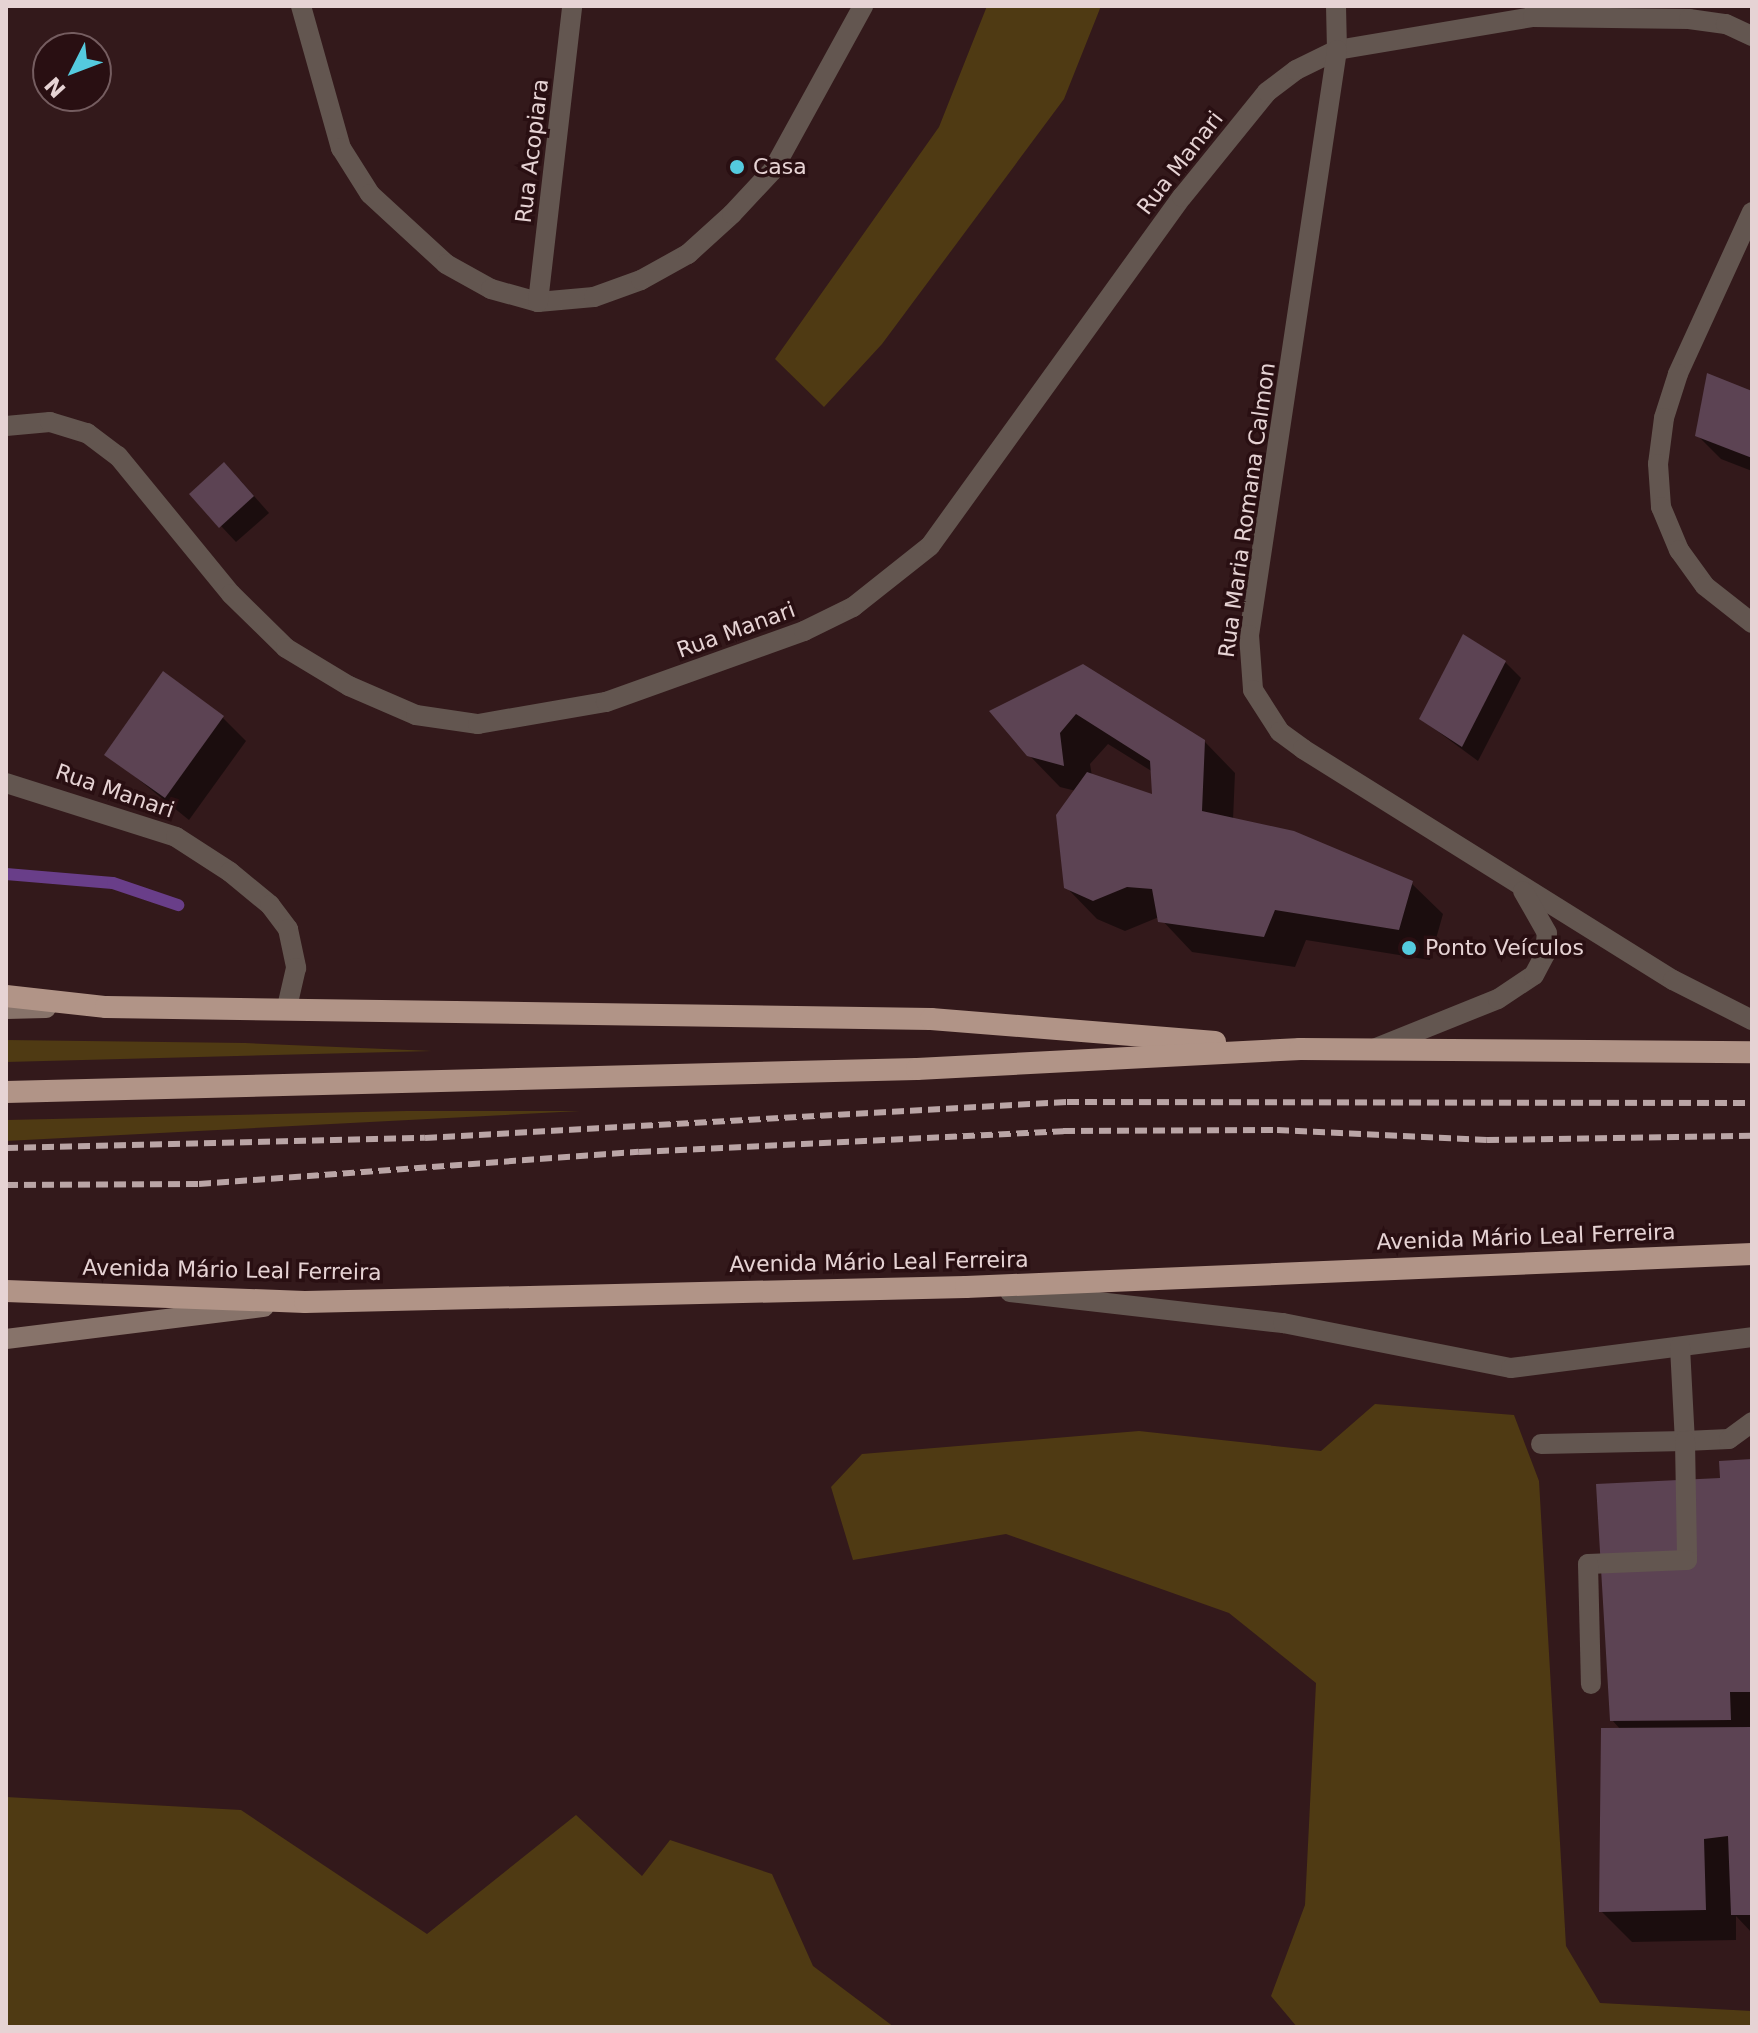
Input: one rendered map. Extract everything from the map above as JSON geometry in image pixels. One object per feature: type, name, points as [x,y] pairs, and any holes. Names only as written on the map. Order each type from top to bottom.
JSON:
[{"type":"highway","points":[[6,996],[106,1007],[287,1007],[931,1019],[1300,1049]]},
{"type":"highway","points":[[6,1092],[902,1070],[1300,1049],[1752,1052]]},
{"type":"highway","name":"Avenida Mário Leal Ferreira","points":[[6,1291],[305,1302],[966,1287],[1752,1254]]},
{"type":"main road","points":[[6,1009],[106,1007]]},
{"type":"main road","points":[[6,1339],[305,1302]]},
{"type":"street","points":[[301,6],[341,148],[370,194],[446,264],[491,289],[538,302],[594,297],[641,280],[688,254],[732,214],[773,170],[863,6]]},
{"type":"street","name":"Rua Acopiara","points":[[538,302],[572,6]]},
{"type":"street","name":"Rua Maria Romana Calmon","points":[[1336,6],[1337,50],[1249,635],[1253,690],[1280,732],[1673,980],[1752,1020]]},
{"type":"street","points":[[1337,50],[1473,24],[1593,14],[1726,24],[1752,36]]},
{"type":"street","name":"Rua Manari","points":[[6,426],[50,422],[87,433],[118,456],[231,594],[286,648],[349,686],[416,715],[478,724],[606,702],[804,631],[895,578],[954,515],[1182,197],[1267,92],[1337,50]]},
{"type":"street","points":[[1752,212],[1678,374],[1664,418],[1658,464],[1661,507],[1679,550],[1705,586],[1752,623]]},
{"type":"street","name":"Rua Manari","points":[[6,783],[176,837],[230,872],[270,905],[288,929],[296,968],[287,1007]]},
{"type":"street","name":"Rua Maria Romana Calmon","points":[[1373,1049],[1498,999],[1534,975],[1545,954],[1547,933],[1518,885]]},
{"type":"street","points":[[966,1287],[1283,1323],[1511,1368],[1752,1337]]},
{"type":"street","points":[[1591,1684],[1588,1564],[1687,1560],[1680,1347]]},
{"type":"street","points":[[1541,1444],[1729,1439],[1752,1422]]},
{"type":"shaded area","points":[[987,6],[1101,6],[1064,99],[882,344],[824,407],[775,359],[939,127]]},
{"type":"shaded area","points":[[6,1040],[245,1043],[432,1051],[6,1062]]},
{"type":"shaded area","points":[[406,1111],[580,1111],[6,1141],[6,1120]]},
{"type":"shaded area","points":[[1375,1404],[1514,1415],[1539,1481],[1566,1946],[1600,2003],[1752,2011],[1752,2027],[1297,2027],[1271,1996],[1305,1905],[1316,1683],[1229,1613],[1006,1534],[853,1560],[831,1487],[862,1454],[1139,1431],[1321,1451]]},
{"type":"shaded area","points":[[6,1797],[241,1810],[427,1934],[576,1815],[642,1876],[670,1840],[772,1874],[813,1966],[894,2027],[6,2027]]},
{"type":"building","points":[[1707,373],[1752,391],[1752,458],[1695,436]]},
{"type":"building","points":[[224,462],[254,496],[219,528],[189,494]]},
{"type":"building","points":[[1463,634],[1506,661],[1462,747],[1419,719]]},
{"type":"building","points":[[1083,664],[1205,740],[1202,811],[1294,831],[1413,881],[1399,930],[1275,910],[1264,937],[1158,922],[1152,889],[1127,887],[1093,901],[1064,888],[1056,815],[1087,772],[1152,794],[1150,761],[1076,714],[1060,733],[1064,766],[1027,756],[989,711]]},
{"type":"building","points":[[163,671],[224,716],[165,798],[104,755]]},
{"type":"building","points":[[1752,1459],[1752,1692],[1730,1692],[1731,1720],[1610,1721],[1596,1484],[1720,1478],[1719,1461]]},
{"type":"building","points":[[1752,1727],[1752,1915],[1731,1915],[1728,1836],[1704,1839],[1706,1910],[1599,1912],[1601,1728]]},
{"type":"waterway","points":[[6,874],[113,883],[178,905]]},
{"type":"railway","points":[[6,1148],[425,1138],[1067,1102],[1752,1103]]},
{"type":"railway","points":[[6,1185],[199,1184],[639,1152],[1063,1131],[1277,1130],[1487,1140],[1752,1136]]},
{"type":"place","name":"Casa","points":[[737,167]]},
{"type":"place","name":"Ponto Veículos","points":[[1409,948]]}]
